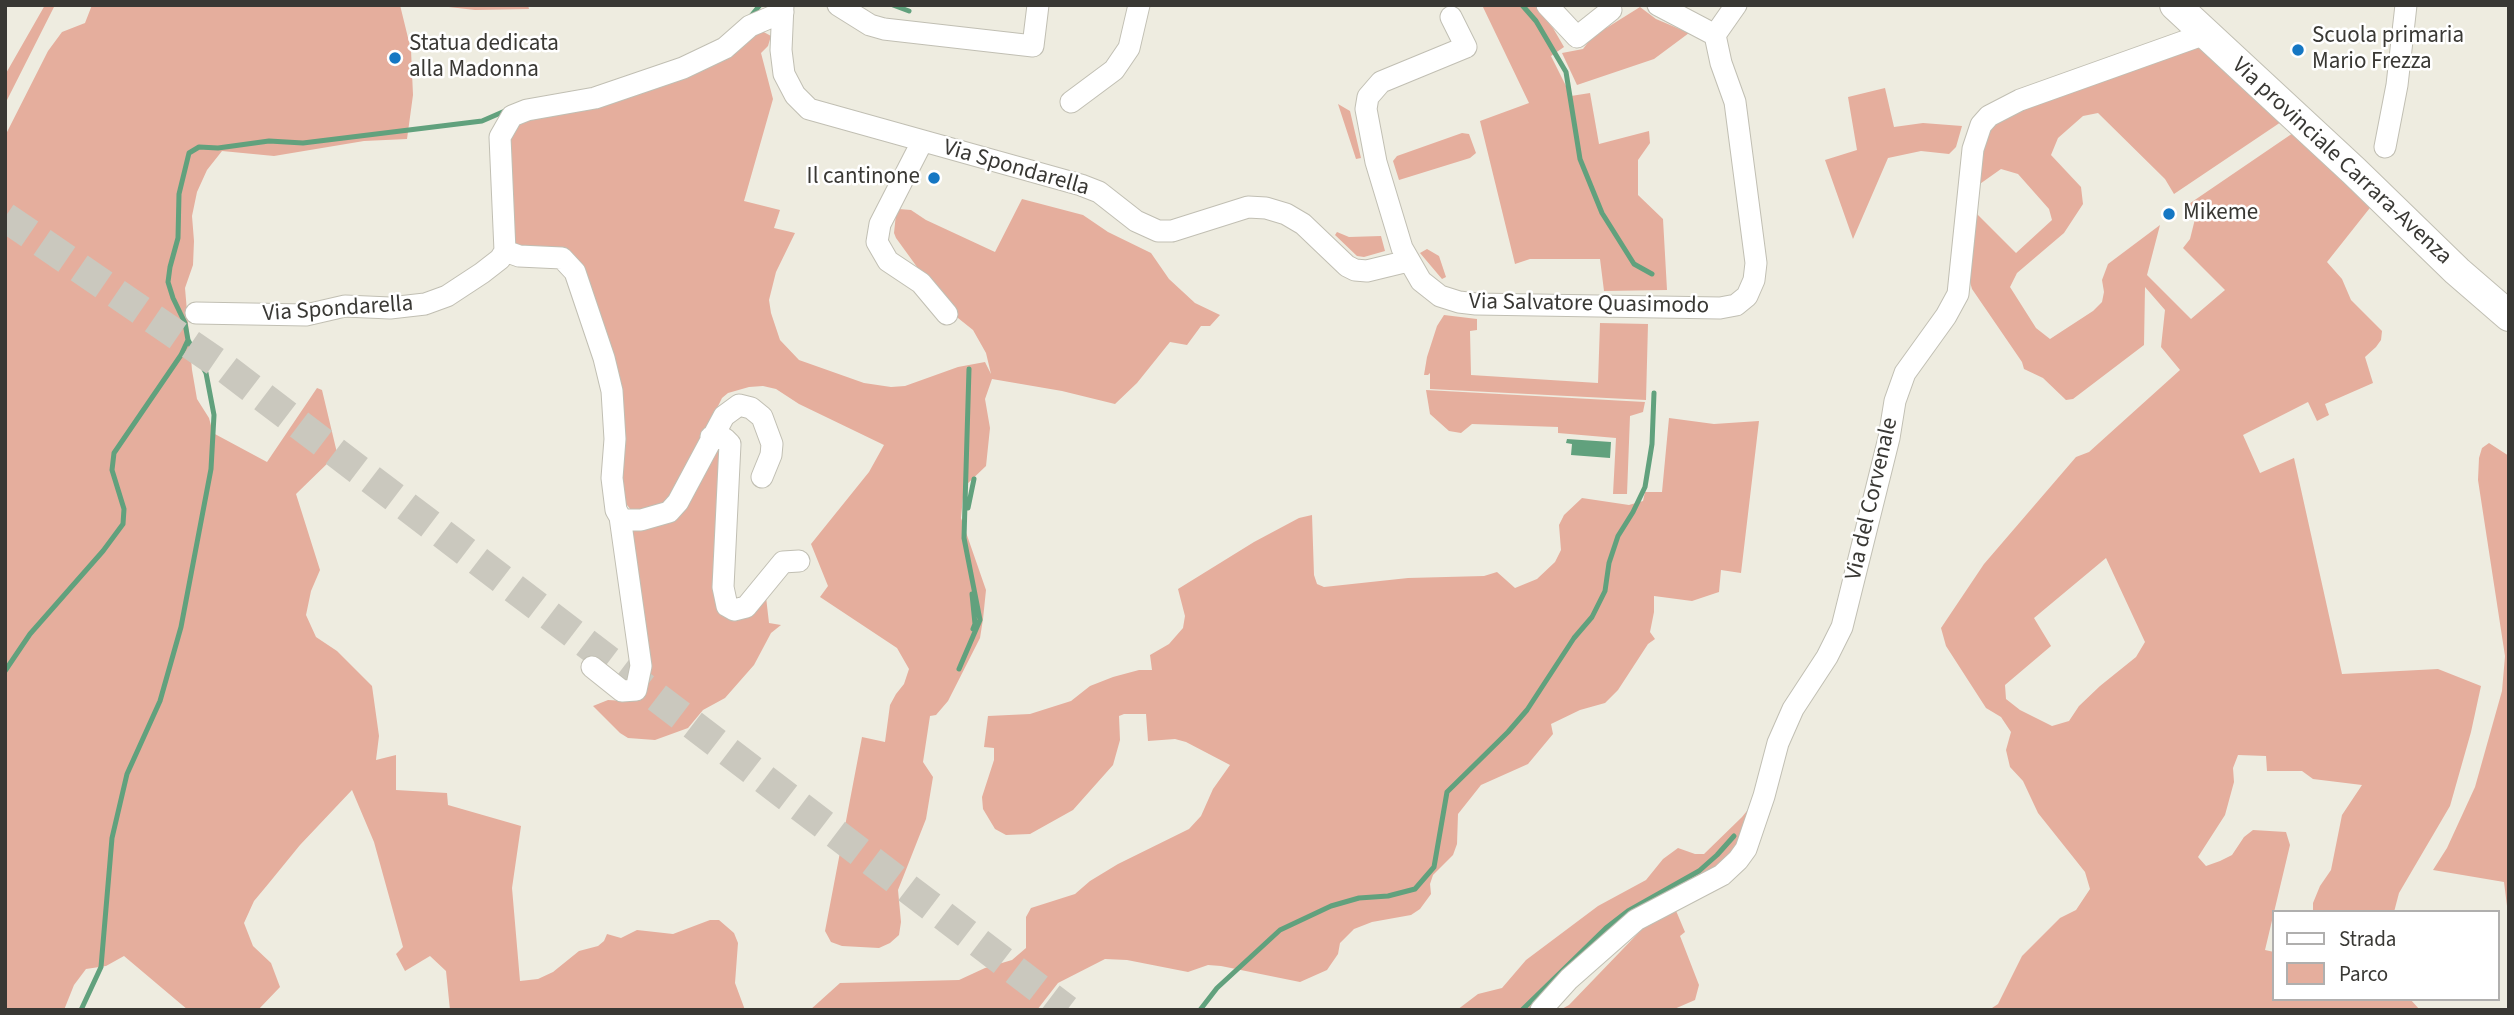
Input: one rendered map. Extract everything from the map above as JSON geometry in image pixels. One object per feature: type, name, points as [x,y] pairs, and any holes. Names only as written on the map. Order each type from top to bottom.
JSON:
[{"type":"main road","name":"Via provinciale Carrara-Avenza","points":[[2175,5],[2457,271],[2509,316]]},
{"type":"street","points":[[838,5],[870,25],[884,29],[1033,46],[1038,5]]},
{"type":"street","points":[[1071,102],[1114,71],[1129,48],[1139,5]]},
{"type":"street","points":[[1547,5],[1577,37],[1611,10]]},
{"type":"street","points":[[1658,5],[1715,35],[1736,5]]},
{"type":"street","points":[[2385,147],[2397,85],[2406,5]]},
{"type":"street","name":"Via Spondarella","points":[[783,9],[781,50],[784,74],[795,95],[809,108],[1100,192],[1136,221],[1158,231],[1181,229],[1248,207],[1266,208],[1286,214],[1303,224],[1347,266],[1355,270],[1367,271],[1408,261]]},
{"type":"street","name":"Via Spondarella","points":[[196,313],[306,315],[345,306],[390,308],[425,304],[447,296],[482,273],[500,259],[505,251],[500,137],[512,116],[527,110],[595,98],[683,68],[725,48],[750,26],[783,9]]},
{"type":"street","name":"Via Salvatore Quasimodo","points":[[1451,16],[1466,47],[1381,82],[1368,97],[1366,109],[1368,132],[1386,199],[1408,261],[1422,281],[1440,296],[1459,302],[1720,308],[1736,305],[1747,296],[1754,280],[1756,263],[1735,102],[1721,63],[1715,35]]},
{"type":"street","name":"Via del Corvenale","points":[[1541,1010],[1569,979],[1636,920],[1723,874],[1746,849],[1764,796],[1777,743],[1793,709],[1827,657],[1842,627],[1889,438],[1895,401],[1905,373],[1946,316],[1958,294],[1973,149],[1981,125],[1989,116],[2020,100],[2205,34]]},
{"type":"street","name":"Via Spondarella","points":[[922,142],[880,223],[877,242],[888,261],[921,283],[947,314]]},
{"type":"street","points":[[505,251],[519,256],[562,258],[575,272],[604,358],[612,391],[615,439],[612,478],[641,666],[636,690],[622,691],[592,667]]},
{"type":"street","points":[[620,517],[625,520],[641,520],[669,512],[678,502],[711,437],[724,416],[733,408],[745,406],[762,417],[772,444],[771,455],[762,477]]},
{"type":"street","points":[[711,437],[725,439],[730,444],[723,587],[727,606],[734,610],[746,607],[783,562],[799,561]]},
{"type":"green space","points":[[45,5],[55,5],[5,104],[5,75]]},
{"type":"green space","points":[[92,5],[400,5],[411,50],[413,95],[407,139],[364,141],[274,156],[222,151],[207,170],[197,192],[192,216],[193,265],[185,288],[197,399],[209,418],[213,433],[267,462],[317,388],[322,390],[338,457],[333,458],[296,494],[320,570],[311,591],[306,615],[316,637],[337,651],[372,686],[379,736],[376,760],[396,755],[396,790],[447,793],[448,805],[521,826],[512,888],[520,981],[538,979],[553,972],[579,951],[598,946],[607,934],[621,938],[637,930],[673,934],[710,920],[719,920],[734,933],[738,943],[735,983],[745,1010],[450,1010],[446,971],[430,956],[405,971],[396,954],[403,947],[374,842],[352,790],[300,845],[254,901],[244,923],[253,946],[271,963],[280,987],[258,1010],[188,1010],[124,956],[106,966],[86,969],[74,985],[64,1010],[5,1010],[5,136],[48,51],[62,32],[85,23]]},
{"type":"green space","points":[[431,5],[528,5],[529,9],[475,10]]},
{"type":"green space","points":[[1482,5],[1534,5],[1564,47],[1551,56],[1571,96],[1590,93],[1599,144],[1649,131],[1650,143],[1638,160],[1638,195],[1663,219],[1667,290],[1604,291],[1600,259],[1530,259],[1515,264],[1480,121],[1529,103]]},
{"type":"green space","points":[[1640,7],[1656,19],[1689,33],[1654,59],[1577,85],[1562,53],[1583,49],[1592,37]]},
{"type":"green space","points":[[760,30],[771,36],[768,46],[761,53],[773,99],[744,201],[780,210],[774,228],[795,233],[776,272],[769,300],[780,340],[799,360],[864,383],[891,387],[905,386],[958,367],[985,362],[991,374],[986,353],[973,330],[958,318],[933,289],[896,238],[894,233],[899,209],[911,210],[926,220],[995,252],[1022,199],[1083,215],[1108,232],[1151,253],[1169,279],[1195,303],[1220,315],[1210,326],[1201,326],[1187,345],[1170,342],[1137,383],[1115,404],[1062,391],[992,379],[985,399],[990,428],[986,466],[964,487],[961,518],[986,590],[980,638],[948,701],[936,715],[930,716],[923,762],[933,777],[926,819],[898,890],[901,922],[899,935],[879,948],[842,946],[831,942],[825,931],[862,737],[885,742],[890,705],[904,684],[909,669],[897,648],[820,597],[828,586],[811,544],[869,472],[884,445],[799,404],[776,389],[749,387],[728,393],[722,398],[672,500],[656,511],[631,510],[618,494],[621,450],[581,274],[522,249],[513,240],[509,131],[518,121]]},
{"type":"green space","points":[[2197,44],[2281,122],[2174,194],[2165,179],[2098,113],[2083,116],[2058,138],[2051,155],[2081,187],[2083,204],[2064,233],[2017,273],[2010,287],[2036,328],[2050,339],[2093,311],[2102,302],[2102,280],[2108,264],[2160,225],[2147,275],[2191,319],[2225,290],[2183,248],[2190,239],[2195,219],[2183,208],[2296,131],[2373,204],[2327,262],[2342,279],[2351,300],[2382,331],[2381,340],[2365,357],[2373,383],[2325,404],[2329,415],[2317,421],[2308,402],[2243,435],[2260,473],[2294,458],[2342,674],[2438,669],[2481,686],[2471,732],[2450,806],[2399,893],[2395,910],[2313,910],[2320,886],[2331,870],[2342,815],[2362,785],[2313,779],[2302,771],[2267,771],[2266,756],[2238,755],[2233,768],[2234,782],[2225,815],[2198,857],[2206,866],[2220,861],[2232,855],[2244,837],[2253,830],[2286,832],[2290,845],[2275,910],[2272,910],[2265,950],[2272,952],[2272,1001],[2412,1001],[2420,1010],[1989,1010],[1998,1004],[2022,956],[2060,918],[2076,910],[2090,889],[2085,872],[2038,813],[2023,781],[2010,767],[2006,750],[2011,732],[2001,717],[1986,708],[1946,646],[1941,628],[1984,564],[2076,457],[2089,452],[2180,370],[2161,347],[2165,310],[2145,287],[2144,345],[2073,399],[2066,400],[2043,378],[2024,369],[2022,362],[1972,289],[1967,272],[1973,210],[2016,253],[2052,220],[2049,209],[2018,174],[2001,169],[1977,186],[1981,137],[1994,120]],"holes":[[[2106,558],[2145,642],[2136,657],[2079,706],[2069,721],[2052,726],[2020,710],[2006,699],[2005,685],[2051,646],[2034,618]]]},
{"type":"green space","points":[[1885,88],[1894,127],[1923,123],[1962,126],[1956,147],[1949,154],[1921,151],[1888,158],[1853,239],[1825,160],[1857,150],[1848,97]]},
{"type":"green space","points":[[1338,104],[1350,111],[1361,158],[1356,159]]},
{"type":"green space","points":[[1462,133],[1469,134],[1476,153],[1470,158],[1399,180],[1393,161],[1397,156]]},
{"type":"green space","points":[[1337,232],[1349,237],[1381,236],[1385,251],[1364,257],[1357,256],[1335,235]]},
{"type":"green space","points":[[1427,249],[1439,256],[1446,277],[1442,279],[1420,253]]},
{"type":"green space","points":[[1444,315],[1477,319],[1477,330],[1470,331],[1471,375],[1598,383],[1600,323],[1648,324],[1646,400],[1430,389],[1430,373],[1424,375],[1427,357],[1437,326]]},
{"type":"green space","points":[[1426,390],[1645,402],[1643,412],[1630,416],[1627,494],[1613,494],[1616,438],[1558,433],[1558,427],[1472,424],[1461,433],[1449,431],[1430,414]]},
{"type":"green space","points":[[1669,418],[1714,424],[1759,421],[1741,573],[1721,570],[1719,592],[1692,601],[1654,596],[1650,632],[1655,639],[1648,644],[1618,690],[1605,703],[1580,710],[1551,724],[1553,734],[1528,764],[1481,785],[1458,814],[1457,844],[1453,855],[1433,875],[1431,894],[1420,909],[1411,915],[1372,922],[1354,929],[1340,943],[1338,954],[1327,970],[1300,982],[1221,966],[1208,965],[1188,972],[1127,960],[1105,959],[1058,983],[1037,1010],[810,1010],[840,983],[959,980],[1012,960],[1026,948],[1026,917],[1031,908],[1075,894],[1118,864],[1189,829],[1201,816],[1213,789],[1230,765],[1186,742],[1175,739],[1148,741],[1146,714],[1124,714],[1119,716],[1120,740],[1113,765],[1073,810],[1030,834],[1006,835],[995,829],[983,809],[982,797],[994,760],[994,748],[984,747],[988,716],[1030,714],[1071,701],[1090,686],[1113,677],[1139,670],[1152,670],[1150,655],[1169,644],[1183,628],[1185,616],[1178,589],[1299,518],[1312,515],[1314,575],[1317,584],[1324,587],[1408,578],[1484,576],[1497,572],[1515,588],[1537,579],[1555,562],[1561,550],[1559,525],[1564,515],[1582,498],[1629,505],[1643,501],[1645,492],[1662,492]]},
{"type":"green space","points":[[2489,443],[2509,456],[2509,922],[2504,882],[2433,870],[2447,848],[2475,787],[2502,691],[2505,656],[2478,480],[2479,458],[2482,448]]},
{"type":"green space","points":[[716,446],[722,454],[723,610],[766,597],[769,623],[781,625],[771,633],[754,665],[725,698],[703,710],[688,728],[655,740],[628,738],[593,706],[608,700],[625,701],[636,695],[628,535],[634,528],[642,526]]},
{"type":"green space","points":[[1755,801],[1738,843],[1725,863],[1533,1010],[1457,1010],[1478,994],[1502,988],[1526,960],[1598,906],[1646,880],[1663,859],[1678,848],[1704,854]]},
{"type":"green space","points":[[1674,906],[1685,932],[1680,936],[1699,985],[1695,1000],[1672,1010],[1560,1010],[1569,1005],[1647,924]]},
{"type":"shaded area","points":[[1567,439],[1611,442],[1610,458],[1571,455],[1572,444],[1566,443]]},
{"type":"waterway","points":[[751,16],[760,5]]},
{"type":"waterway","points":[[893,5],[909,11]]},
{"type":"waterway","points":[[1522,5],[1536,21],[1566,72],[1580,159],[1602,213],[1634,264],[1652,274]]},
{"type":"waterway","points":[[81,1010],[101,967],[112,838],[127,774],[160,701],[181,627],[211,469],[214,415],[206,373],[188,340],[185,323],[168,282],[178,238],[179,194],[189,153],[199,147],[218,148],[269,141],[303,143],[482,121],[505,111]]},
{"type":"waterway","points":[[5,671],[30,634],[103,551],[123,524],[124,509],[112,470],[114,453],[181,355],[188,340]]},
{"type":"waterway","points":[[959,669],[980,620],[964,538],[969,369]]},
{"type":"waterway","points":[[1200,1010],[1217,988],[1280,930],[1331,906],[1359,898],[1388,896],[1415,889],[1434,867],[1447,792],[1527,710],[1574,638],[1592,617],[1605,591],[1609,563],[1618,536],[1645,487],[1652,444],[1654,393]]},
{"type":"waterway","points":[[968,508],[974,479]]},
{"type":"waterway","points":[[972,594],[975,624],[973,629]]},
{"type":"waterway","points":[[1522,1010],[1606,928],[1628,911],[1699,871],[1734,836]]},
{"type":"tunnel","points":[[5,217],[225,368],[1067,1010]]},
{"type":"place","name":"Scuola primaria Mario Frezza","points":[[2298,50]]},
{"type":"place","name":"Statua dedicata alla Madonna","points":[[395,58]]},
{"type":"place","name":"Il cantinone","points":[[934,178]]},
{"type":"place","name":"Mikeme","points":[[2169,214]]}]
